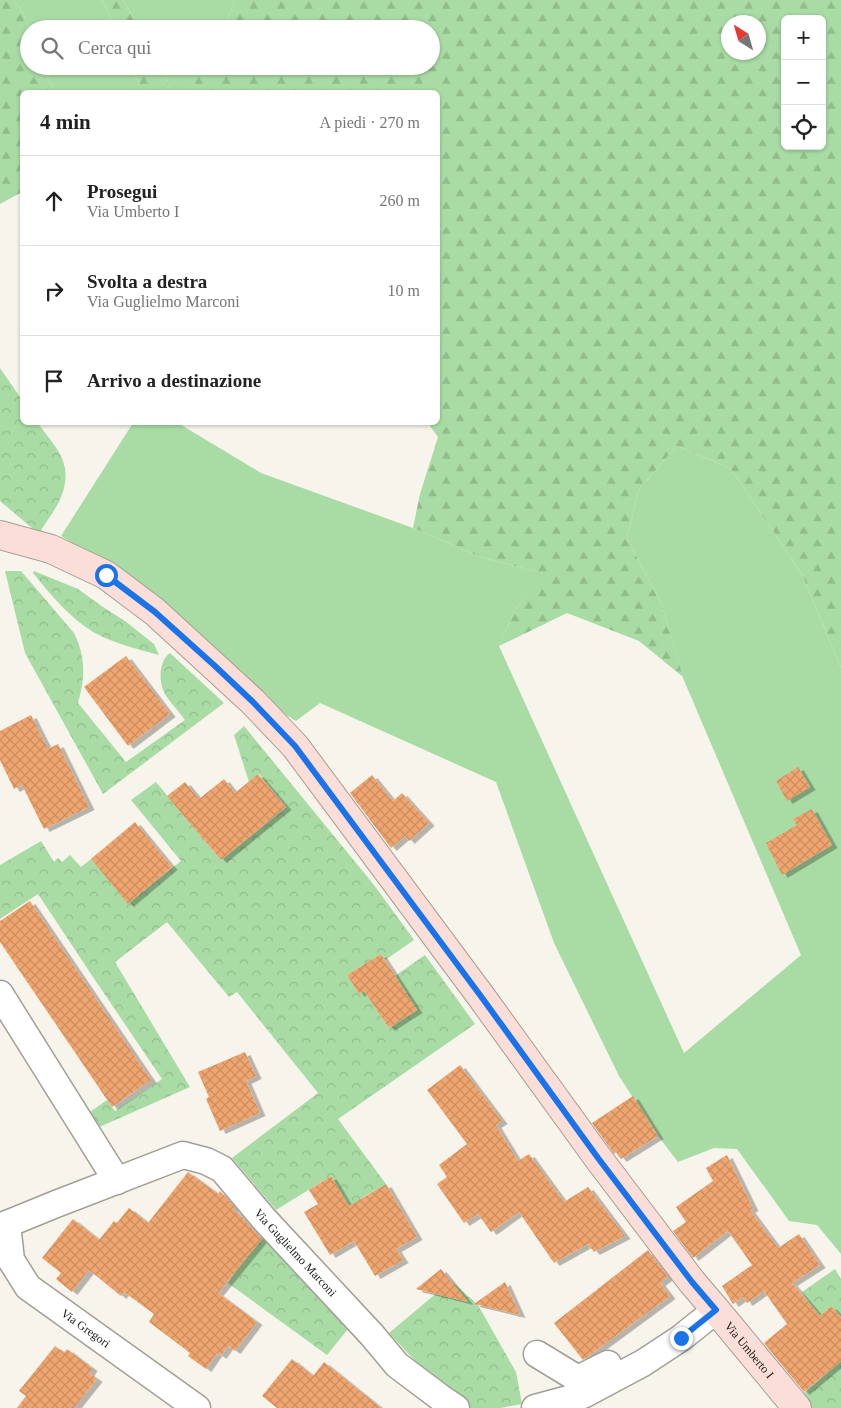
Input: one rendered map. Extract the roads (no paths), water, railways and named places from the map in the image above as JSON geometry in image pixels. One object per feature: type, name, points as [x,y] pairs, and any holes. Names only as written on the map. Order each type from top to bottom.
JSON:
[{"type":"main road","name":"Via Umberto I","points":[[0,535],[51,549],[106,575],[155,612],[215,666],[295,746],[598,1158],[692,1282],[797,1408]]},
{"type":"street","points":[[0,994],[117,1181]]},
{"type":"street","name":"Via Guglielmo Marconi","points":[[3,1220],[56,1204],[183,1155],[206,1161],[222,1170],[398,1365],[456,1408]]},
{"type":"street","name":"Via Gregori","points":[[3,1220],[11,1260],[28,1287],[197,1408]]},
{"type":"street","points":[[535,1408],[582,1395],[643,1364],[716,1310]]},
{"type":"street","points":[[537,1354],[578,1379],[635,1350],[672,1344]]}]
